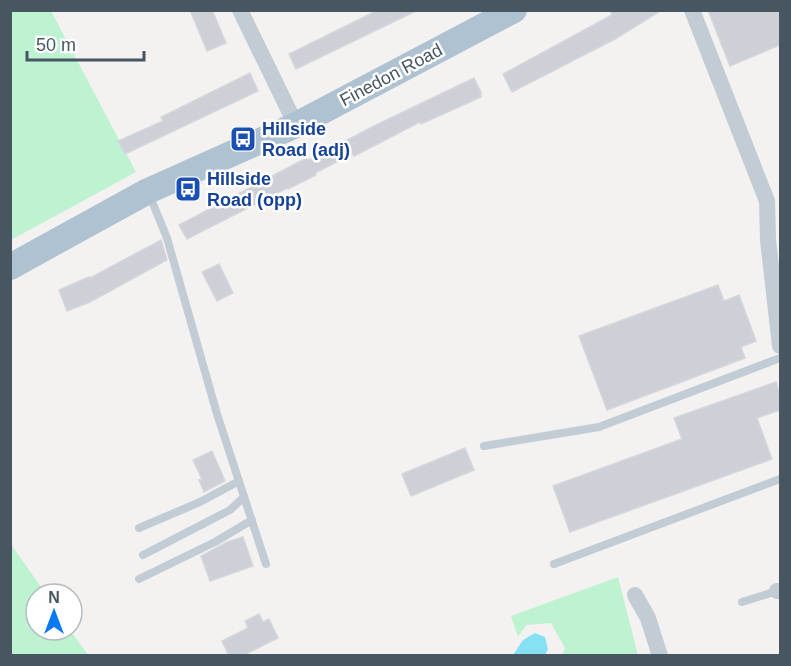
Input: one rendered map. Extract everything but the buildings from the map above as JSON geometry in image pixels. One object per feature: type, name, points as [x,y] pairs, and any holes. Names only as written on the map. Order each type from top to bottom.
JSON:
[{"type":"main road","name":"Finedon Road","points":[[10,267],[148,191],[296,125],[514,10]]},
{"type":"street","points":[[240,10],[296,125]]},
{"type":"street","points":[[692,10],[766,201],[780,346]]},
{"type":"street","points":[[635,595],[648,618],[660,656]]},
{"type":"lane","points":[[148,191],[167,238],[217,414],[266,564]]},
{"type":"lane","points":[[484,446],[599,427],[780,357]]},
{"type":"lane","points":[[554,564],[780,479]]},
{"type":"lane","points":[[138,528],[200,502],[239,481]]},
{"type":"lane","points":[[142,555],[230,510],[244,497]]},
{"type":"lane","points":[[139,579],[215,542],[252,520]]},
{"type":"lane","points":[[742,603],[779,591]]},
{"type":"green space","points":[[11,11],[51,11],[136,172],[11,240]]},
{"type":"green space","points":[[10,543],[38,582],[24,582],[24,642],[79,642],[88,655],[11,655]]},
{"type":"green space","points":[[618,577],[638,655],[562,655],[565,648],[551,623],[526,625],[518,637],[511,616]]},
{"type":"water","points":[[535,633],[545,637],[548,649],[545,655],[513,655],[523,640]]},
{"type":"place","name":"Hillside Road (adj)","points":[[243,139]]},
{"type":"place","name":"Hillside Road (opp)","points":[[188,189]]}]
